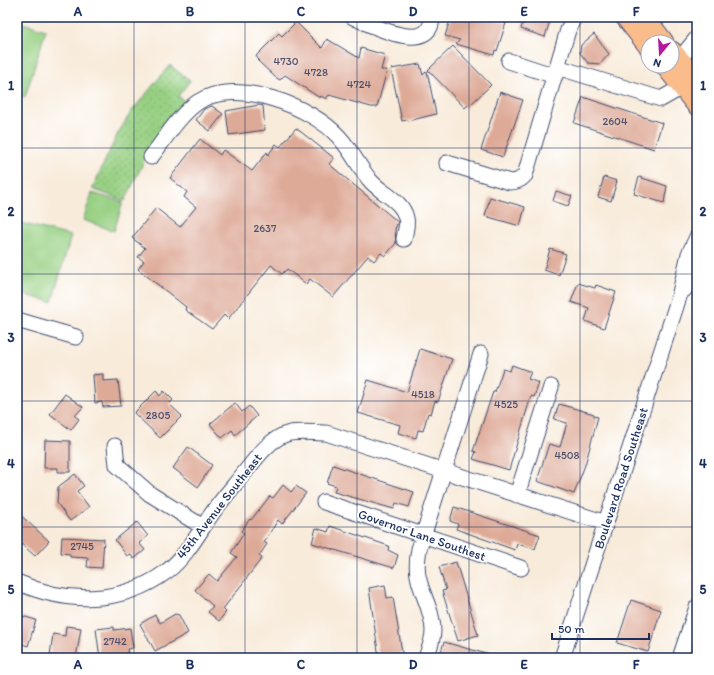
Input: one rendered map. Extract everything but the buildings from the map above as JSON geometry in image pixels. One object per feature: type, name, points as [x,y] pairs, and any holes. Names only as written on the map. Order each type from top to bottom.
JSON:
[{"type":"main road","points":[[625,17],[640,36]]},
{"type":"main road","points":[[645,17],[658,34]]},
{"type":"main road","points":[[680,70],[690,83],[697,106]]},
{"type":"street","points":[[353,17],[379,21],[407,37],[419,37],[427,31],[432,22],[432,17]]},
{"type":"street","points":[[447,162],[510,182],[516,182],[522,179],[525,174],[568,30],[574,17]]},
{"type":"street","points":[[680,52],[697,38]]},
{"type":"street","points":[[509,61],[661,99],[690,83]]},
{"type":"street","points":[[151,157],[189,110],[209,96],[222,93],[241,92],[284,103],[322,122],[339,136],[370,180],[400,206],[406,218],[404,238]]},
{"type":"street","name":"Boulevard Road Southeast","points":[[562,658],[679,297],[689,254],[697,236]]},
{"type":"street","name":"Boulevard Road Southeast","points":[[679,297],[694,275],[697,267]]},
{"type":"street","points":[[17,320],[76,337]]},
{"type":"street","points":[[426,658],[431,645],[433,631],[428,604],[418,579],[417,563],[423,535],[481,354]]},
{"type":"street","points":[[517,495],[551,387]]},
{"type":"street","name":"45th Avenue Southeast","points":[[17,582],[34,589],[66,597],[104,597],[139,589],[167,571],[191,545],[203,527],[264,448],[289,433],[326,433],[606,523]]},
{"type":"street","points":[[115,446],[117,465],[150,494],[203,527]]},
{"type":"street","name":"Governor Lane Southest","points":[[324,502],[521,568]]},
{"type":"street","points":[[680,658],[697,607]]},
{"type":"green space","points":[[17,21],[46,30],[25,97],[17,94]]},
{"type":"green space","points":[[170,65],[190,81],[178,96],[187,103],[147,155],[125,201],[92,189],[117,135],[131,112]]},
{"type":"green space","points":[[92,193],[123,202],[114,231],[83,220]]},
{"type":"green space","points":[[17,222],[71,236],[52,302],[17,293]]}]
